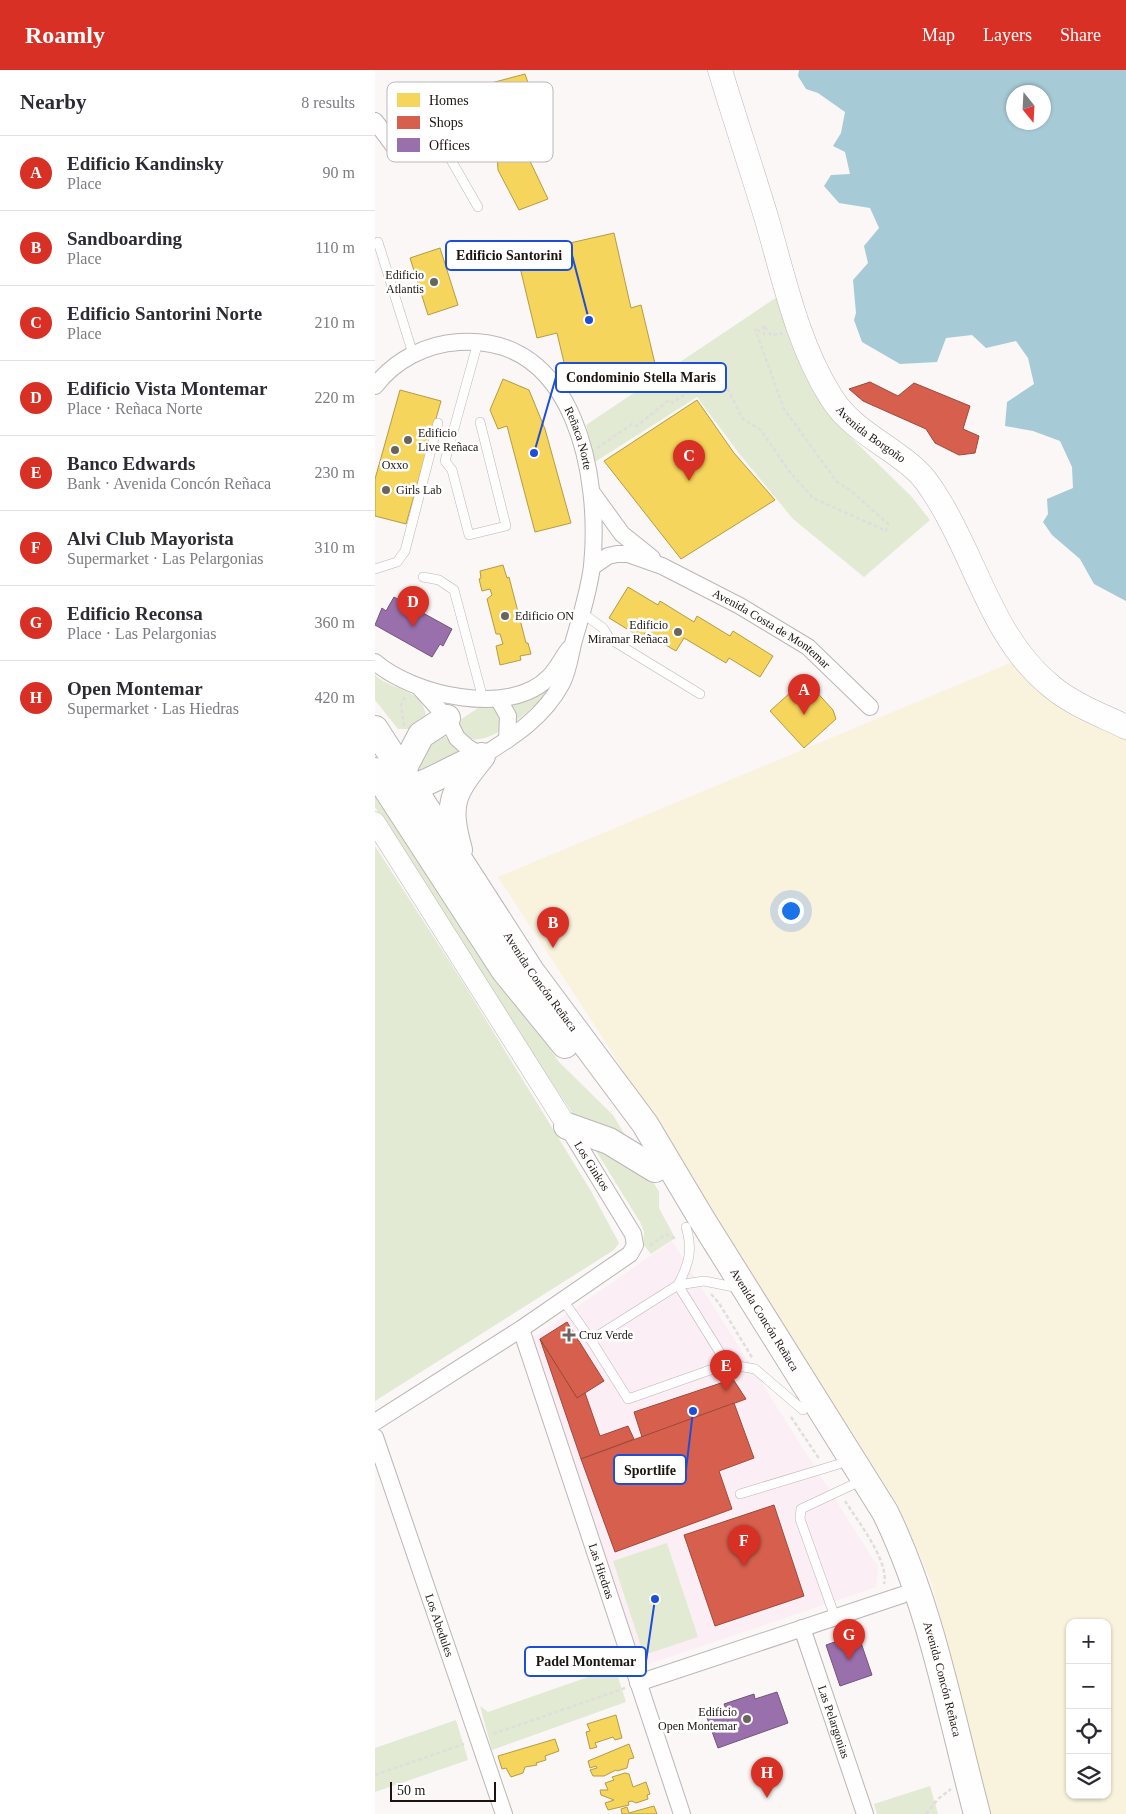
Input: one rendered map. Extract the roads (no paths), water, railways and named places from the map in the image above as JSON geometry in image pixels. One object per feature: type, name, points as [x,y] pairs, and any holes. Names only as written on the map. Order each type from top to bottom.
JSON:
[{"type":"main road","name":"Avenida Borgoño","points":[[720,70],[776,251],[791,328],[832,399],[849,419],[903,459],[930,485],[957,533],[998,621],[1022,656],[1050,686],[1071,701],[1126,726]]},
{"type":"main road","points":[[375,728],[394,734],[421,735],[447,718]]},
{"type":"main road","points":[[375,728],[402,785],[454,871]]},
{"type":"main road","points":[[402,785],[421,735]]},
{"type":"main road","points":[[375,771],[402,785],[483,756]]},
{"type":"main road","points":[[454,871],[452,810],[455,794],[460,784],[483,756]]},
{"type":"main road","name":"Avenida Concón Reñaca","points":[[454,871],[504,970],[625,1122],[655,1169],[687,1227],[734,1287],[885,1512],[906,1556],[920,1596],[977,1814]]},
{"type":"main road","name":"Avenida Concón Reñaca","points":[[454,871],[645,1124],[803,1410],[846,1474],[885,1546],[902,1595],[959,1814]]},
{"type":"main road","points":[[567,1126],[609,1141],[655,1169]]},
{"type":"street","points":[[375,122],[387,138]]},
{"type":"street","name":"Reñaca Norte","points":[[375,386],[389,370],[413,354],[451,342],[493,344],[520,355],[533,363],[554,383],[563,395],[575,421],[593,494],[592,567],[569,667],[562,684],[545,710],[531,723],[483,756]]},
{"type":"street","name":"Avenida Costa de Montemar","points":[[593,494],[622,534],[662,566]]},
{"type":"street","name":"Avenida Costa de Montemar","points":[[592,567],[607,556],[617,554],[629,554],[662,566],[740,606],[808,646],[870,707]]},
{"type":"street","name":"Reñaca Norte","points":[[447,718],[486,699],[514,696],[534,688],[549,678],[573,643]]},
{"type":"street","points":[[375,662],[419,687],[447,718],[457,738],[467,747],[483,756]]},
{"type":"street","points":[[419,687],[486,699],[508,716],[507,740]]},
{"type":"street","name":"Los Ginkos","points":[[375,822],[567,1126],[635,1239],[630,1254],[521,1329],[375,1422]]},
{"type":"street","name":"Las Hiedras","points":[[521,1329],[683,1814]]},
{"type":"street","name":"Los Abedules","points":[[375,1436],[504,1814]]},
{"type":"street","points":[[638,1683],[902,1595]]},
{"type":"street","name":"Las Pelargonias","points":[[802,1628],[865,1814]]},
{"type":"lane","points":[[452,162],[478,207]]},
{"type":"lane","points":[[378,242],[413,354]]},
{"type":"lane","points":[[478,342],[445,461],[452,470],[469,535],[505,526],[480,422]]},
{"type":"lane","points":[[375,569],[397,562],[405,551],[438,423]]},
{"type":"lane","points":[[423,578],[439,580],[453,590],[486,699]]},
{"type":"lane","points":[[581,613],[603,628],[610,639],[700,694]]},
{"type":"lane","points":[[678,1285],[691,1258],[691,1242],[687,1227]]},
{"type":"lane","points":[[591,1340],[678,1285],[704,1281],[734,1287]]},
{"type":"lane","points":[[678,1285],[727,1364]]},
{"type":"lane","points":[[563,1300],[591,1340],[628,1400],[727,1364],[755,1370],[803,1410]]},
{"type":"lane","points":[[740,1494],[846,1474]]},
{"type":"lane","points":[[835,1617],[800,1519],[801,1509],[846,1474]]},
{"type":"water","points":[[799,70],[1126,70],[1126,601],[1094,584],[1080,559],[1052,535],[1043,522],[1048,514],[1047,499],[1073,488],[1072,467],[1060,441],[1033,431],[1005,426],[1007,402],[1034,384],[1028,358],[1016,341],[986,348],[972,335],[946,338],[937,362],[900,364],[862,342],[854,320],[856,313],[853,280],[868,263],[864,246],[879,228],[870,208],[839,203],[824,186],[831,175],[850,174],[845,152],[833,146],[841,133],[845,112],[818,93],[806,89],[798,76]]},
{"type":"place","name":"Edificio Atlantis","points":[[434,282]]},
{"type":"place","name":"Edificio Santorini","points":[[589,320]]},
{"type":"place","name":"Edificio Live Reñaca","points":[[408,440]]},
{"type":"place","name":"Oxxo","points":[[395,450]]},
{"type":"place","name":"Condominio Stella Maris","points":[[534,453]]},
{"type":"place","name":"Edificio Santorini Norte","points":[[689,481]]},
{"type":"place","name":"Girls Lab","points":[[386,490]]},
{"type":"place","name":"Edificio ON","points":[[505,616]]},
{"type":"place","name":"Edificio Vista Montemar","points":[[413,627]]},
{"type":"place","name":"Edificio Miramar Reñaca","points":[[678,632]]},
{"type":"place","name":"Edificio Kandinsky","points":[[804,715]]},
{"type":"place","name":"Sandboarding","points":[[553,948]]},
{"type":"place","name":"Cruz Verde","points":[[569,1335]]},
{"type":"place","name":"Banco Edwards","points":[[726,1391]]},
{"type":"place","name":"Sportlife","points":[[693,1411]]},
{"type":"place","name":"Alvi Club Mayorista","points":[[744,1566]]},
{"type":"place","name":"Padel Montemar","points":[[655,1599]]},
{"type":"place","name":"Edificio Reconsa","points":[[849,1660]]},
{"type":"place","name":"Edificio Open Montemar","points":[[747,1719]]},
{"type":"place","name":"Open Montemar","points":[[767,1798]]}]
